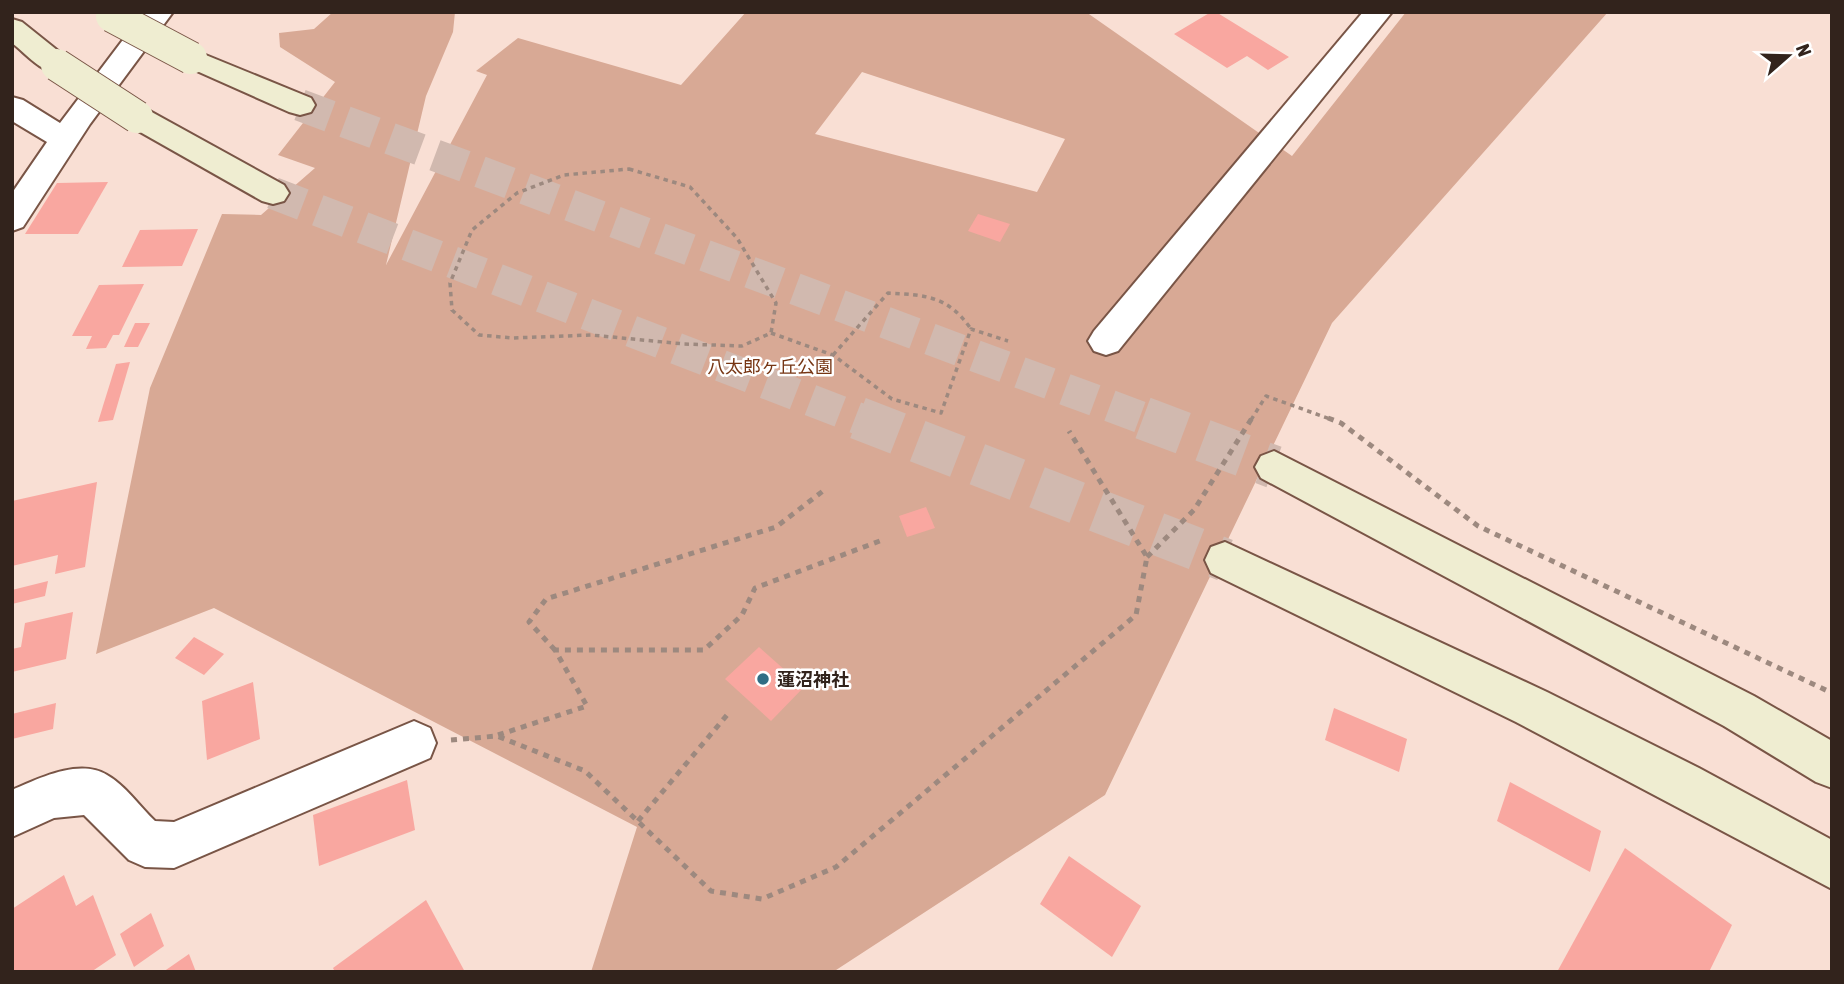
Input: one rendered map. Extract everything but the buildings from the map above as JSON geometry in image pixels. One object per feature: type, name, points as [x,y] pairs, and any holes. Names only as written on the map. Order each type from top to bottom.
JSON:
[{"type":"street","points":[[12,219],[64,139],[159,12]]},
{"type":"street","points":[[1106,341],[1378,12]]},
{"type":"street","points":[[109,14],[191,58],[300,105]]},
{"type":"street","points":[[12,29],[57,65],[137,117],[272,193]]},
{"type":"street","points":[[12,107],[64,139]]},
{"type":"street","points":[[1274,467],[1739,711],[1832,766]]},
{"type":"street","points":[[1225,560],[1393,639],[1627,755],[1832,866]]},
{"type":"street","points":[[1739,711],[1832,746]]},
{"type":"street","points":[[12,814],[52,796],[92,790],[145,844],[174,845],[414,743]]},
{"type":"street","points":[[1772,832],[1832,879]]},
{"type":"path","points":[[771,333],[776,303],[737,238],[690,187],[629,169],[564,175],[517,192],[472,230],[450,283],[452,310],[480,335],[513,338],[591,335],[684,344],[742,346],[771,333],[833,355],[892,399],[941,413],[971,329]]},
{"type":"path","points":[[833,355],[888,293],[929,295],[960,311],[971,329],[1008,341]]},
{"type":"path","points":[[497,736],[585,771],[711,891],[762,899],[836,867],[1136,615],[1147,557],[1069,432]]},
{"type":"path","points":[[414,743],[497,736],[587,706],[555,650],[529,622],[546,599],[776,527],[823,491]]},
{"type":"path","points":[[555,650],[704,650],[742,614],[755,587],[885,539]]},
{"type":"path","points":[[638,821],[727,715]]},
{"type":"green space","name":"八太郎ヶ丘公園","points":[[333,12],[455,12],[453,32],[426,96],[386,265],[487,75],[476,71],[518,38],[681,85],[746,12],[1086,12],[1292,156],[1406,12],[1608,12],[1332,323],[1105,795],[833,972],[591,972],[637,827],[214,608],[96,654],[150,388],[222,214],[261,215],[315,168],[278,155],[335,82],[280,47],[279,33],[314,29]],"holes":[[[862,72],[1065,139],[1037,192],[815,134]]]},
{"type":"tunnel","points":[[300,105],[1148,420]]},
{"type":"tunnel","points":[[273,193],[862,420]]},
{"type":"tunnel","points":[[858,418],[1225,560]]},
{"type":"tunnel","points":[[1143,418],[1274,467]]},
{"type":"place","name":"蓮沼神社","points":[[763,679]]}]
